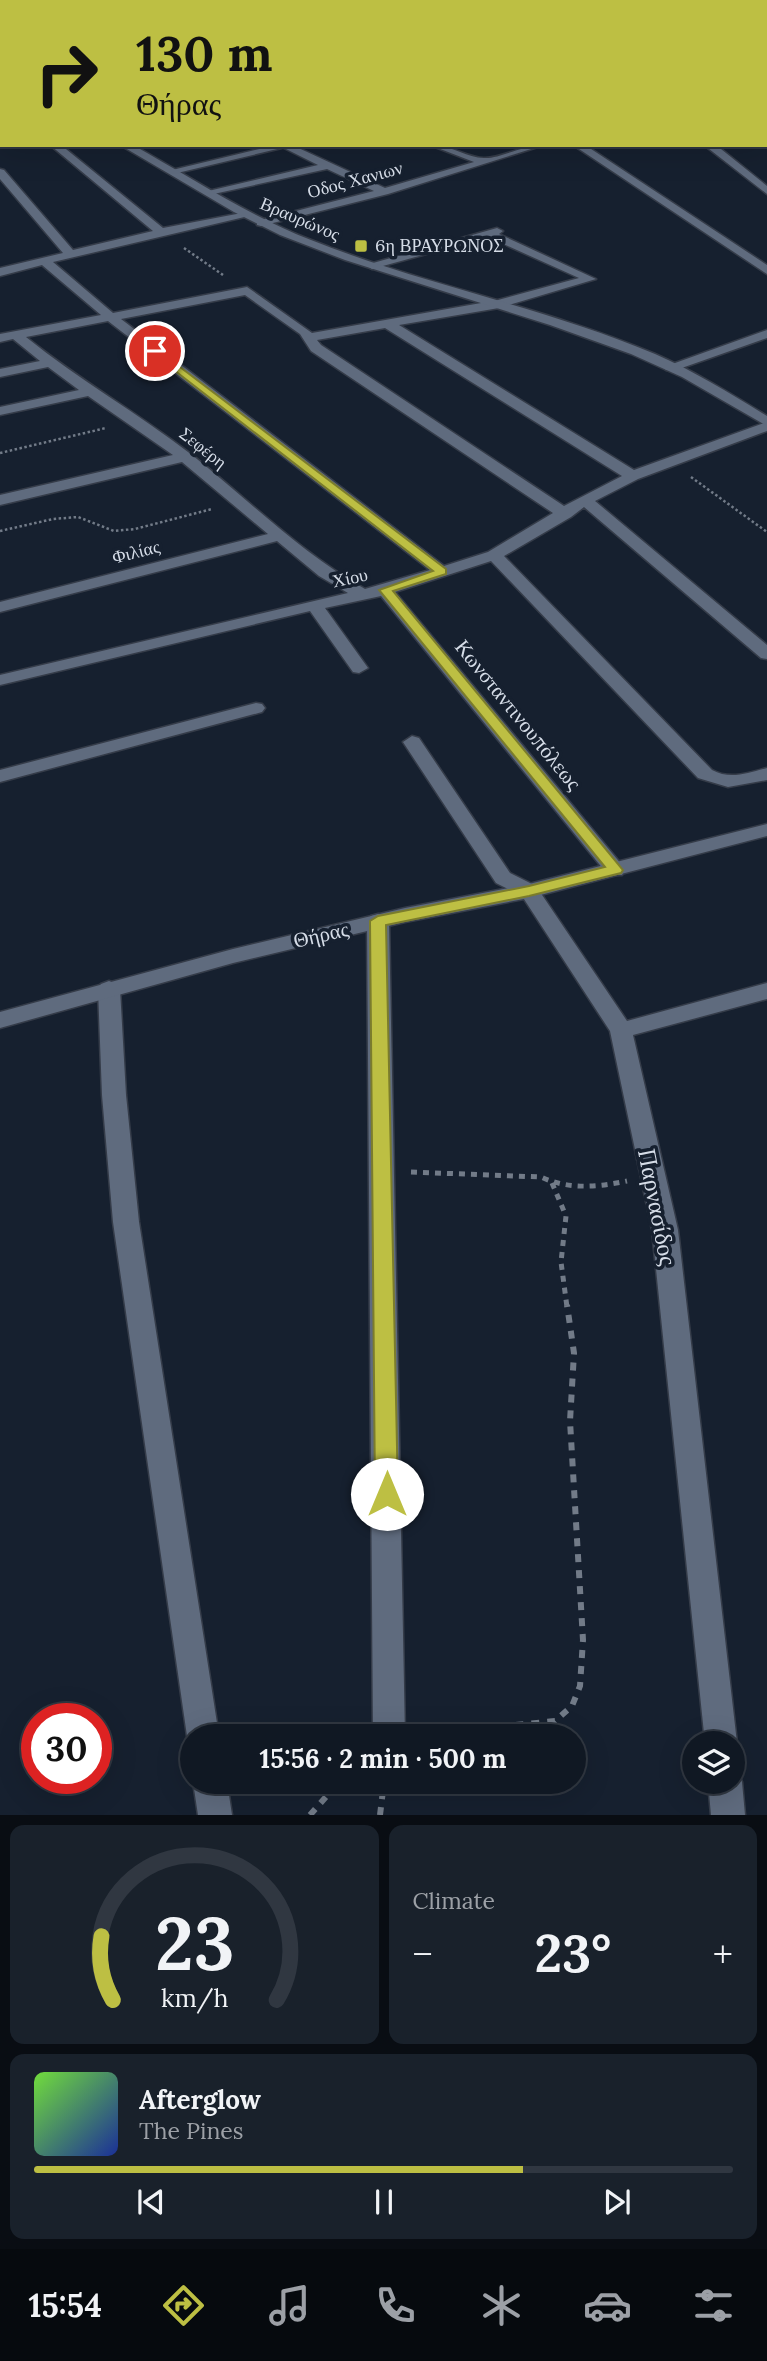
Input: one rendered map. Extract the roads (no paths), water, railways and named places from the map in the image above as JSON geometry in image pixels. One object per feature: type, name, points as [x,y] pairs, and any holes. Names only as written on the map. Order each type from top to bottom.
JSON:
[{"type":"street","points":[[57,147],[161,232]]},
{"type":"street","name":"Βραυρώνος","points":[[129,147],[261,223],[372,265],[499,304],[637,352],[671,367],[767,424]]},
{"type":"street","points":[[286,147],[384,192]]},
{"type":"street","points":[[441,147],[482,161]]},
{"type":"street","name":"Οδος Χανιων","points":[[261,223],[384,192],[532,147]]},
{"type":"street","points":[[581,147],[767,270]]},
{"type":"street","points":[[712,147],[767,191]]},
{"type":"street","points":[[209,192],[327,166]]},
{"type":"street","points":[[0,172],[71,255]]},
{"type":"street","points":[[0,272],[161,232],[247,215]]},
{"type":"street","points":[[309,337],[499,304],[590,279],[492,232],[372,265]]},
{"type":"street","points":[[45,262],[111,317],[442,572]]},
{"type":"street","points":[[0,338],[247,291],[309,337],[310,343],[316,348],[565,514]]},
{"type":"street","points":[[388,324],[633,476]]},
{"type":"street","points":[[671,367],[767,334]]},
{"type":"street","name":"Σεφέρη","points":[[16,335],[50,363],[185,457],[325,573],[363,595]]},
{"type":"street","points":[[0,373],[50,363]]},
{"type":"street","points":[[0,411],[91,391]]},
{"type":"street","name":"Χίου","points":[[0,680],[385,590],[494,555],[585,500],[633,476],[767,424]]},
{"type":"street","points":[[0,500],[185,457]]},
{"type":"street","points":[[585,500],[767,654]]},
{"type":"street","name":"Φιλίας","points":[[0,607],[281,535]]},
{"type":"street","points":[[494,555],[705,774],[718,782],[735,782],[767,774]]},
{"type":"street","name":"Κωνσταντινουπόλεως","points":[[385,590],[615,870]]},
{"type":"street","points":[[314,605],[359,668]]},
{"type":"street","points":[[0,776],[256,708]]},
{"type":"street","name":"Παρνασίδος","points":[[412,742],[503,878],[529,891],[621,1030],[665,1230],[720,1731]]},
{"type":"street","name":"Θήρας","points":[[0,1020],[108,989],[378,921],[529,891],[767,830]]},
{"type":"street","points":[[378,921],[389,1724]]},
{"type":"street","points":[[108,989],[125,1222],[201,1724]]},
{"type":"street","points":[[621,1030],[767,991]]},
{"type":"street","points":[[212,1794],[215,1815]]},
{"type":"street","points":[[726,1794],[729,1815]]},
{"type":"lane","points":[[173,171],[280,147]]},
{"type":"place","name":"6η ΒΡΑΥΡΩΝΟΣ","points":[[361,246]]}]
